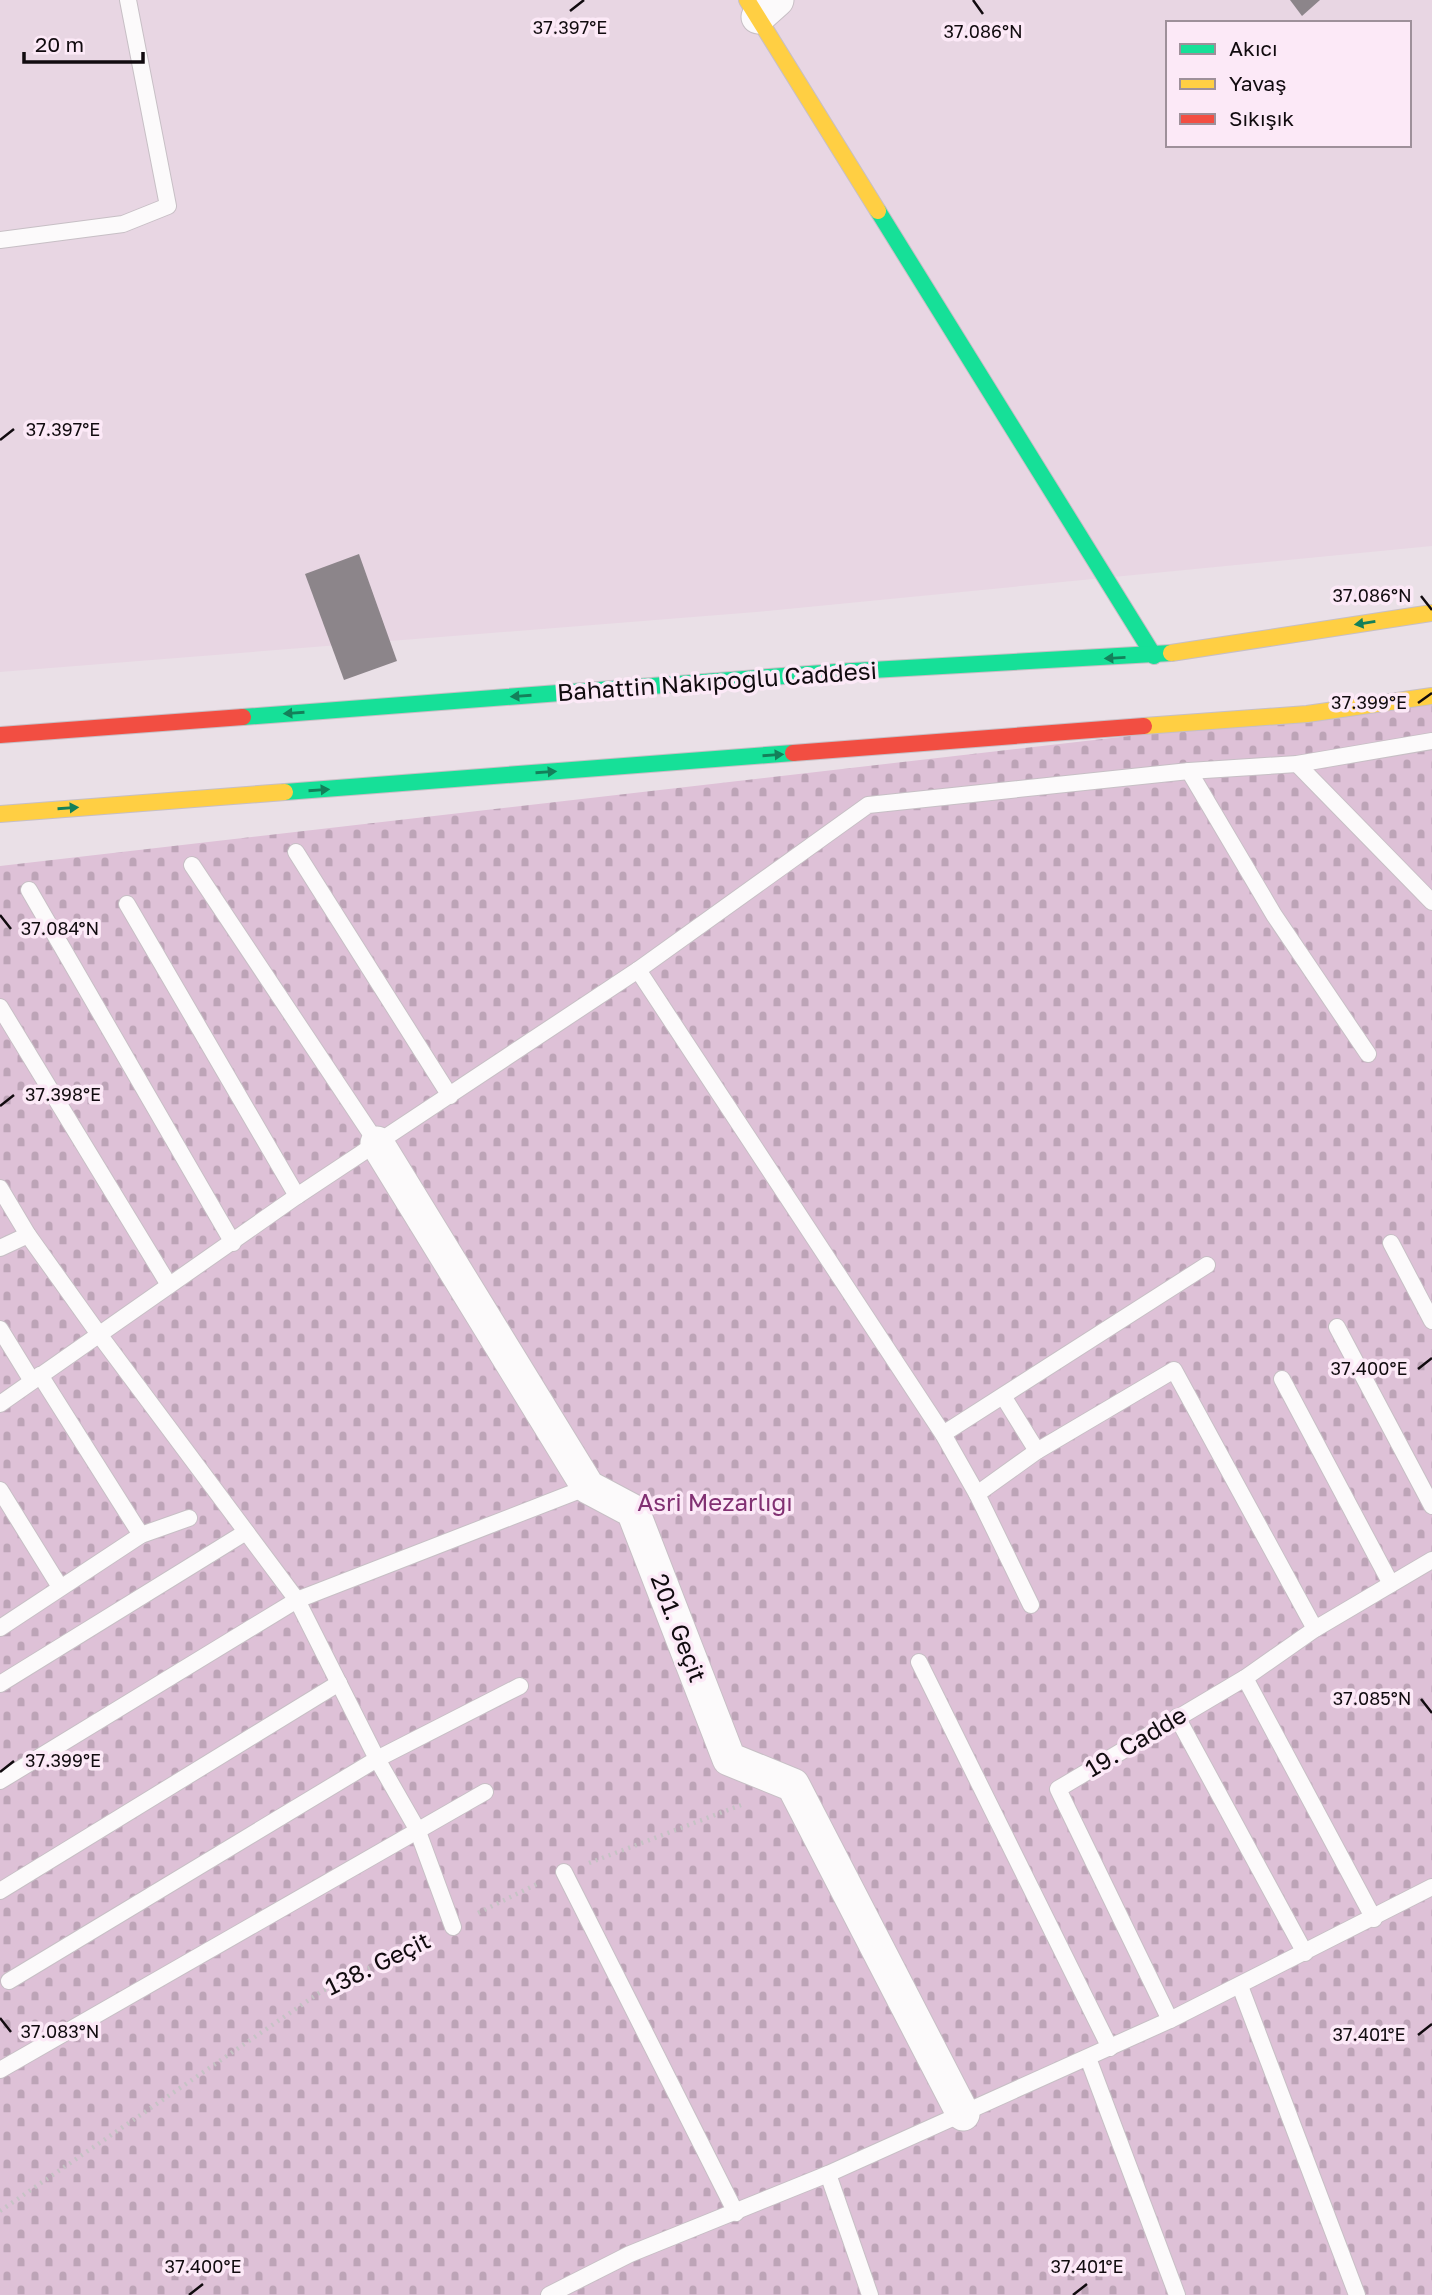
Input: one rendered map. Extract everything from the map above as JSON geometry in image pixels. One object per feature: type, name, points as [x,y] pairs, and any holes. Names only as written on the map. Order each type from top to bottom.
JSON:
[{"type":"main road","points":[[760,6],[1154,656]]},
{"type":"main road","name":"Bahattin Nakıpoğlu Caddesi","points":[[0,735],[836,672],[1154,656],[1432,613]]},
{"type":"main road","points":[[0,814],[1307,714],[1432,696]]},
{"type":"street","points":[[377,1143],[587,1488]]},
{"type":"street","name":"201. Geçit","points":[[587,1488],[633,1511],[729,1759],[793,1785]]},
{"type":"street","points":[[793,1785],[964,2114]]},
{"type":"lane","points":[[0,240],[123,224],[168,206],[128,0]]},
{"type":"lane","points":[[0,1404],[297,1196],[638,970],[868,805],[1189,771],[1297,764],[1432,741]]},
{"type":"lane","points":[[1297,764],[1432,902]]},
{"type":"lane","points":[[1189,771],[1274,915],[1368,1054]]},
{"type":"lane","points":[[296,852],[450,1096]]},
{"type":"lane","points":[[192,864],[377,1143]]},
{"type":"lane","points":[[29,890],[233,1243]]},
{"type":"lane","points":[[127,904],[297,1196]]},
{"type":"lane","points":[[638,970],[943,1434],[977,1494],[1031,1605]]},
{"type":"lane","points":[[0,1007],[169,1285]]},
{"type":"lane","points":[[0,1188],[28,1235],[297,1601],[377,1759],[417,1829],[453,1927]]},
{"type":"lane","points":[[0,1248],[28,1235]]},
{"type":"lane","points":[[1391,1243],[1432,1321]]},
{"type":"lane","points":[[943,1434],[1207,1265]]},
{"type":"lane","points":[[1337,1327],[1432,1506]]},
{"type":"lane","points":[[0,1329],[141,1535]]},
{"type":"lane","points":[[977,1494],[1037,1451],[1174,1370],[1315,1629]]},
{"type":"lane","points":[[1282,1378],[1391,1584]]},
{"type":"lane","points":[[1003,1396],[1037,1451]]},
{"type":"lane","points":[[0,1781],[297,1601],[587,1488]]},
{"type":"lane","points":[[0,1490],[60,1587]]},
{"type":"lane","points":[[1,1624],[141,1535],[189,1518]]},
{"type":"lane","points":[[0,1684],[246,1532]]},
{"type":"lane","name":"19. Cadde","points":[[1170,2020],[1058,1789],[1245,1678],[1315,1629],[1432,1560]]},
{"type":"lane","points":[[919,1662],[1110,2048]]},
{"type":"lane","points":[[1245,1678],[1374,1919]]},
{"type":"lane","points":[[0,1891],[339,1683]]},
{"type":"lane","points":[[9,1981],[377,1759],[520,1686]]},
{"type":"lane","points":[[1177,1717],[1304,1953]]},
{"type":"lane","points":[[0,2070],[485,1792]]},
{"type":"lane","points":[[564,1872],[736,2213]]},
{"type":"lane","points":[[549,2295],[630,2254],[828,2174],[1110,2048],[1240,1986],[1432,1888]]},
{"type":"lane","points":[[1240,1986],[1357,2295]]},
{"type":"lane","points":[[1088,2058],[1177,2295]]},
{"type":"lane","points":[[828,2174],[870,2295]]},
{"type":"path","name":"138. Geçit","points":[[0,2211],[321,1992],[512,1895],[564,1872],[793,1785]]},
{"type":"shaded area","points":[[0,0],[1432,0],[1432,546],[756,612],[0,672]]},
{"type":"green space","name":"Asri Mezarlığı","points":[[1432,701],[1432,2295],[0,2295],[0,866]]},
{"type":"building","points":[[1290,0],[1320,0],[1302,16]]},
{"type":"building","points":[[359,554],[397,661],[344,680],[305,574]]},
{"type":"traffic: fast","points":[[878,211],[1154,656]]},
{"type":"traffic: fast","points":[[243,717],[836,672],[1171,653]]},
{"type":"traffic: fast","points":[[285,792],[793,753]]},
{"type":"traffic: slow","points":[[747,0],[878,211]]},
{"type":"traffic: slow","points":[[1171,653],[1432,613]]},
{"type":"traffic: slow","points":[[1144,726],[1307,714],[1432,696]]},
{"type":"traffic: slow","points":[[0,814],[285,792]]},
{"type":"traffic: jam","points":[[0,735],[243,717]]},
{"type":"traffic: jam","points":[[793,753],[1144,726]]}]
